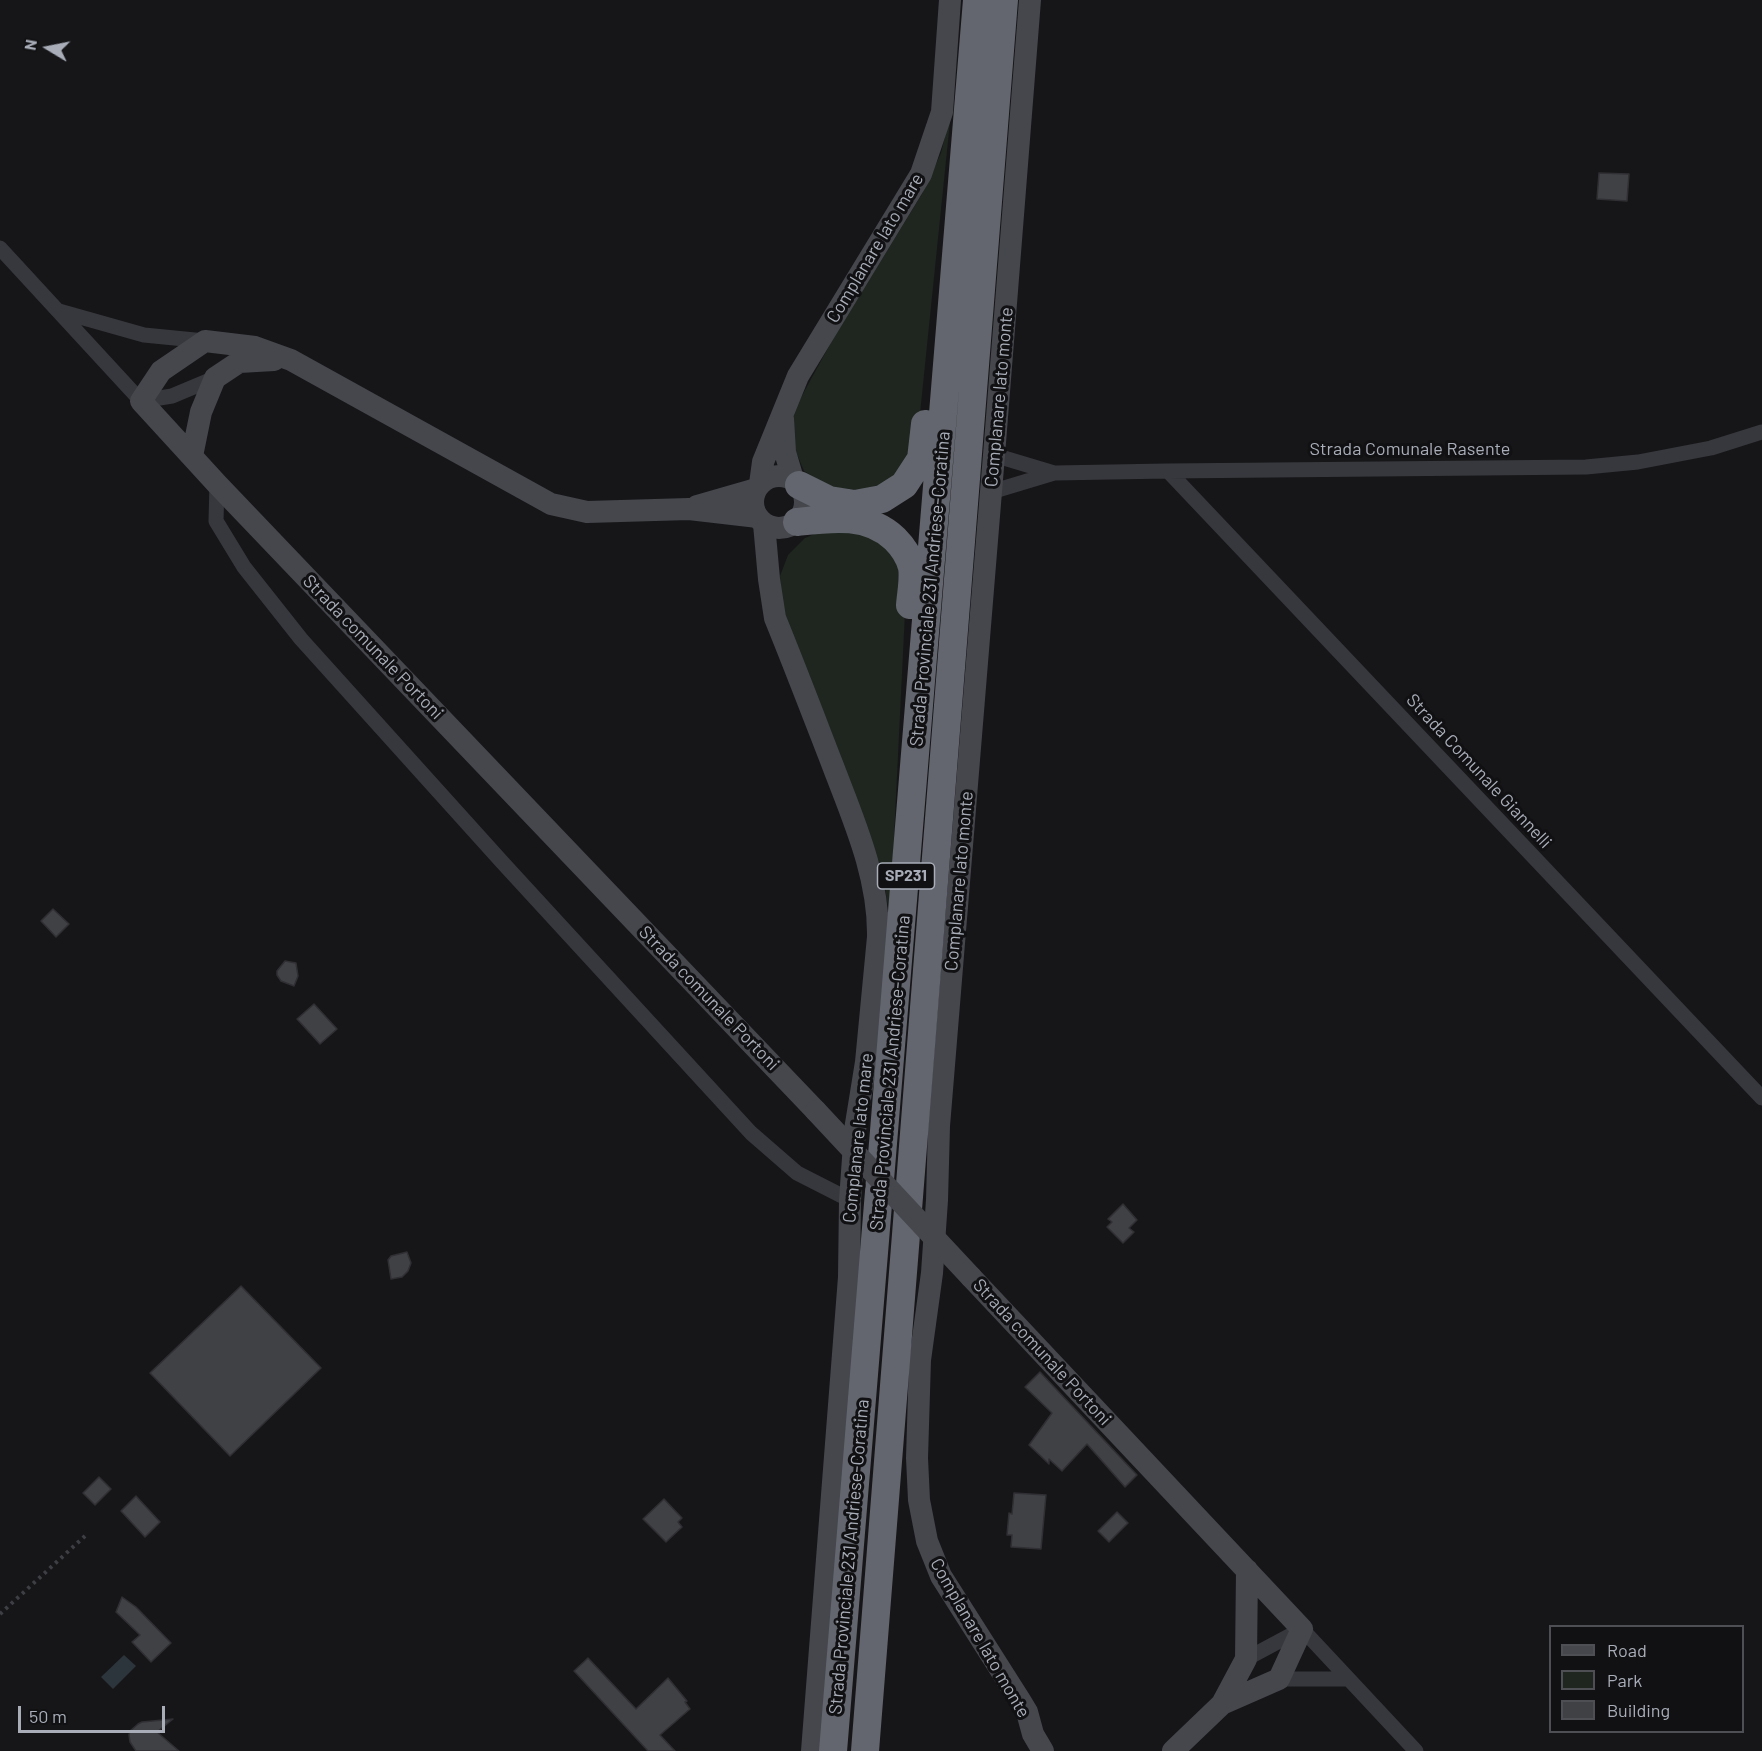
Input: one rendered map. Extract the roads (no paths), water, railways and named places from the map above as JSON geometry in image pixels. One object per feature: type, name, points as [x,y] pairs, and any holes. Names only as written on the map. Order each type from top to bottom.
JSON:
[{"type":"highway","name":"Strada Provinciale 231 Andriese-Coratina","points":[[833,1751],[977,0]]},
{"type":"highway","name":"Strada Provinciale 231 Andriese-Coratina","points":[[865,1751],[1004,0]]},
{"type":"highway","points":[[796,482],[830,500],[855,504],[882,499],[904,485],[921,459],[934,324],[954,280]]},
{"type":"highway","points":[[793,524],[831,519],[856,519],[885,530],[904,548],[912,568],[904,712],[915,764]]},
{"type":"highway","points":[[881,1545],[886,1640],[881,1751]]},
{"type":"street","name":"Complanare lato mare","points":[[758,487],[763,462],[798,376],[921,174],[942,112],[950,0]]},
{"type":"street","name":"Complanare lato monte","points":[[1030,0],[939,1126],[932,1273],[920,1360],[917,1485],[924,1529],[936,1565],[947,1588],[1021,1701],[1027,1712],[1035,1745]]},
{"type":"street","name":"Strada comunale Portoni","points":[[0,248],[217,484],[816,1111],[1416,1751]]},
{"type":"street","points":[[59,311],[144,335],[255,347],[291,360],[551,504],[587,512],[689,509],[761,520],[772,527],[781,528],[793,524]]},
{"type":"street","points":[[141,401],[161,371],[205,341]]},
{"type":"street","points":[[141,401],[172,396],[215,378],[239,362],[291,360]]},
{"type":"street","points":[[192,456],[201,412],[215,378]]},
{"type":"street","name":"Complanare lato mare","points":[[782,416],[786,452],[796,482]]},
{"type":"street","name":"Strada Comunale Rasente","points":[[1054,473],[1586,467],[1638,462],[1711,448],[1762,432]]},
{"type":"street","points":[[994,455],[1054,473]]},
{"type":"street","name":"Strada Comunale Giannelli","points":[[1168,471],[1762,1098]]},
{"type":"street","points":[[991,492],[1054,473]]},
{"type":"street","points":[[689,509],[758,487],[772,477],[779,476],[796,482],[805,500],[805,508],[793,524],[769,579]]},
{"type":"street","points":[[217,484],[216,521],[244,567],[301,639],[486,845],[751,1133],[798,1173],[850,1200]]},
{"type":"street","points":[[758,487],[753,503],[761,520]]},
{"type":"street","name":"Complanare lato mare","points":[[761,520],[775,618],[863,844],[876,904],[878,937],[866,1062],[855,1130],[850,1200],[849,1278],[812,1751]]},
{"type":"street","points":[[1173,1751],[1222,1704],[1246,1659],[1247,1570]]},
{"type":"street","points":[[1246,1659],[1302,1629]]},
{"type":"street","points":[[1279,1679],[1302,1629]]},
{"type":"street","points":[[1222,1704],[1279,1679],[1347,1679]]}]
